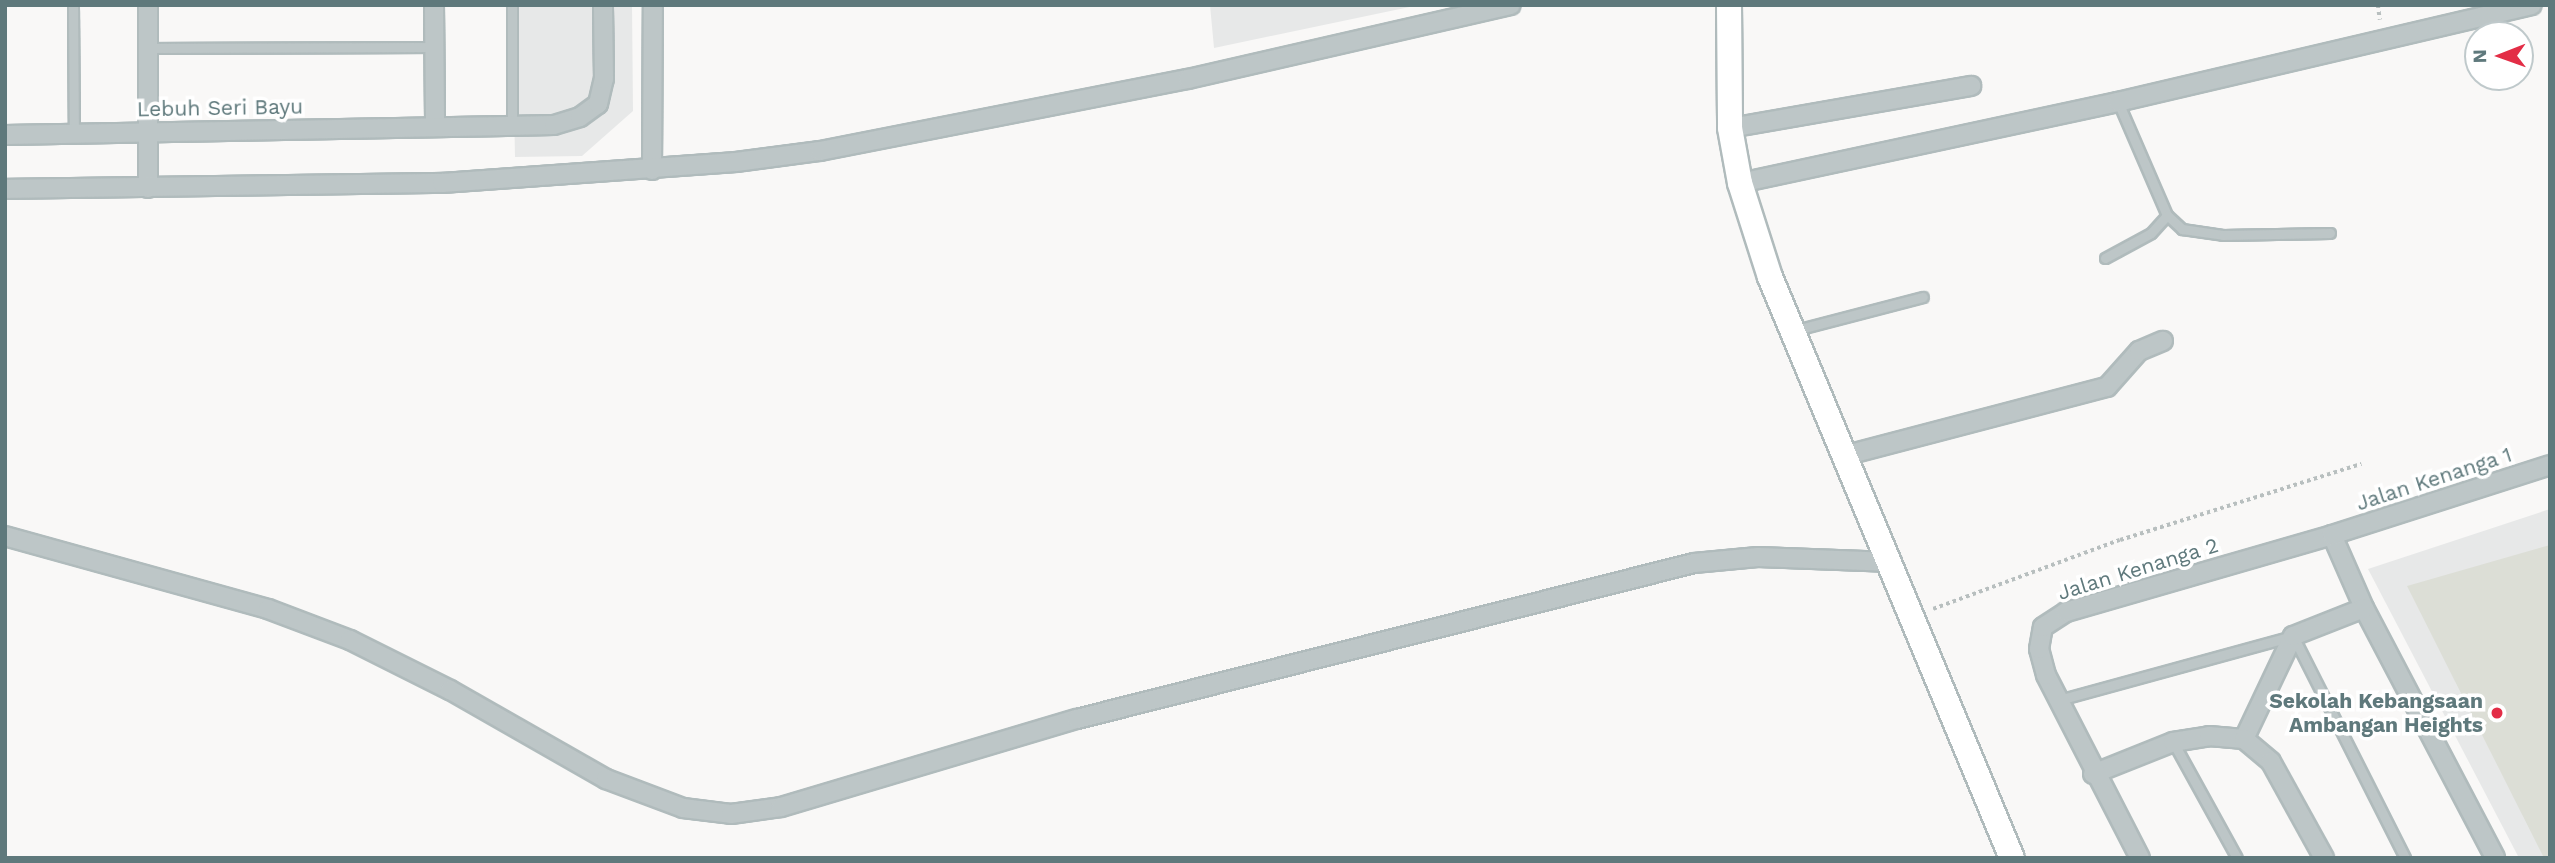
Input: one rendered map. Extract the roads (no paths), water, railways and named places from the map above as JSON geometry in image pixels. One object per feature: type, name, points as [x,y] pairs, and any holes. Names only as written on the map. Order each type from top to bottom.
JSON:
[{"type":"main road","points":[[1729,5],[1730,128],[1740,183],[1793,331],[1915,617],[2012,858]]},
{"type":"street","points":[[148,5],[148,188]]},
{"type":"street","points":[[434,5],[435,127]]},
{"type":"street","name":"Lebuh Seri Bayu","points":[[5,135],[554,125],[580,117],[598,104],[604,79],[603,5]]},
{"type":"street","points":[[652,170],[653,5]]},
{"type":"street","points":[[5,189],[428,184],[652,170],[820,151],[1188,79],[1511,5]]},
{"type":"street","points":[[1740,183],[2118,102],[2532,5]]},
{"type":"street","points":[[1730,128],[1971,86]]},
{"type":"street","points":[[1847,455],[2107,387],[2139,351],[2163,341]]},
{"type":"street","name":"Jalan Kenanga 1","points":[[2332,535],[2550,465]]},
{"type":"street","points":[[2332,535],[2364,608],[2495,858]]},
{"type":"street","name":"Jalan Kenanga 2","points":[[2140,858],[2093,774],[2059,700],[2039,649],[2043,627],[2066,612],[2332,535]]},
{"type":"street","points":[[5,536],[268,609],[350,640],[450,690],[606,779],[683,808],[731,814],[781,807],[1077,719],[1694,563],[1758,557],[1892,562]]},
{"type":"street","points":[[2244,739],[2293,636],[2364,608]]},
{"type":"street","points":[[2093,774],[2173,742],[2209,736],[2244,739],[2271,762],[2324,858]]},
{"type":"lane","points":[[73,5],[74,133]]},
{"type":"lane","points":[[512,5],[512,127]]},
{"type":"lane","points":[[148,48],[434,47]]},
{"type":"lane","points":[[2118,102],[2167,215],[2182,229],[2204,234],[2330,233]]},
{"type":"lane","points":[[2105,258],[2151,233],[2167,215]]},
{"type":"lane","points":[[1793,331],[1923,297]]},
{"type":"lane","points":[[2059,700],[2293,636],[2405,858]]},
{"type":"lane","points":[[2173,742],[2237,858]]},
{"type":"place","name":"Sekolah Kebangsaan Ambangan Heights","points":[[2497,713]]}]
